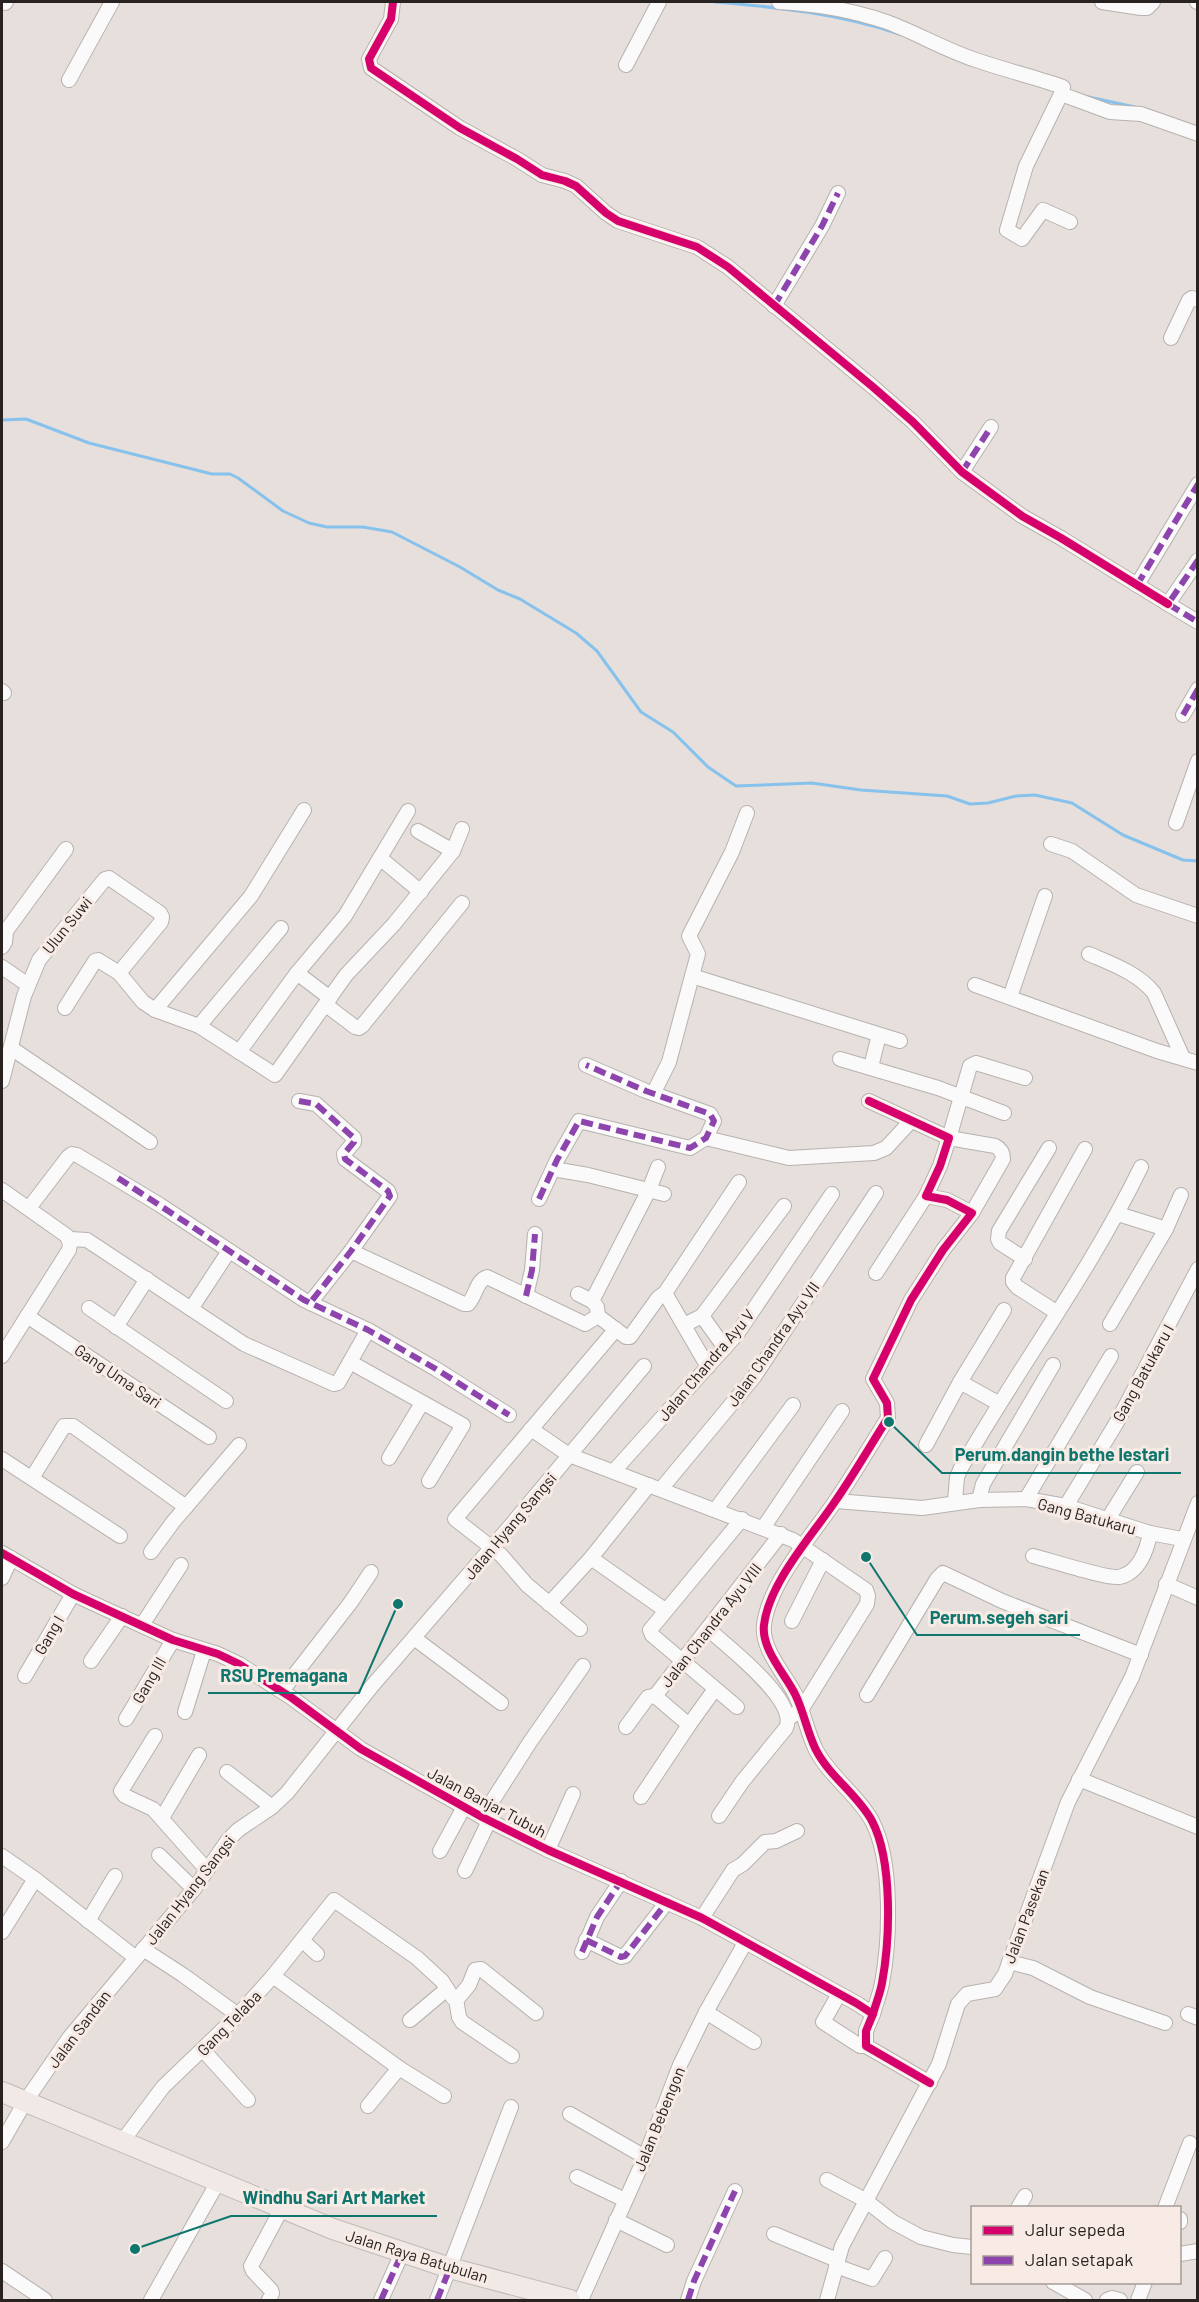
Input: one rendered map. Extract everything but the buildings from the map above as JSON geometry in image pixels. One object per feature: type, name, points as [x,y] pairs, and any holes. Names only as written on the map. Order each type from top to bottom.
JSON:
[{"type":"highway","name":"Jalan Raya Batubulan","points":[[2,2092],[333,2229],[450,2268],[570,2301]]},
{"type":"street","points":[[69,80],[112,2]]},
{"type":"street","points":[[393,2],[391,19],[369,59],[371,68],[460,128],[542,175],[576,186],[618,221],[688,244],[708,254],[873,387],[913,422],[962,472],[1022,516],[1197,622]]},
{"type":"street","points":[[626,65],[659,2]]},
{"type":"street","points":[[779,2],[855,12],[888,23],[975,60],[1025,73],[1064,87],[1026,166],[1007,230],[1022,239],[1043,210],[1070,222]]},
{"type":"street","points":[[1102,2],[1148,8],[1153,2]]},
{"type":"street","points":[[1061,94],[1110,112],[1141,114],[1197,134]]},
{"type":"street","points":[[774,306],[822,226],[838,193]]},
{"type":"street","points":[[1171,338],[1189,300],[1192,298],[1197,300]]},
{"type":"street","points":[[962,472],[991,427]]},
{"type":"street","points":[[1137,585],[1197,484]]},
{"type":"street","points":[[1168,604],[1197,560]]},
{"type":"street","points":[[1183,715],[1197,689]]},
{"type":"street","points":[[1176,823],[1197,761]]},
{"type":"street","points":[[155,1010],[250,896],[304,810]]},
{"type":"street","points":[[239,1052],[297,973],[345,916],[408,811]]},
{"type":"street","points":[[654,1092],[669,1062],[698,954],[689,936],[732,852],[747,813]]},
{"type":"street","points":[[65,1008],[95,962],[102,961],[119,973],[138,997],[155,1010],[199,1026],[275,1075],[346,975],[422,891],[453,851],[462,829]]},
{"type":"street","points":[[418,831],[453,851]]},
{"type":"street","points":[[1051,844],[1072,851],[1136,895],[1197,916]]},
{"type":"street","points":[[2,947],[6,931],[66,849]]},
{"type":"street","points":[[380,858],[422,891]]},
{"type":"street","name":"Ulun Suwi","points":[[3,1072],[28,985],[43,953],[105,879],[109,878],[160,913],[162,917],[161,922],[119,973]]},
{"type":"street","points":[[1010,997],[1045,896]]},
{"type":"street","points":[[297,973],[359,1028],[462,903]]},
{"type":"street","points":[[199,1026],[281,928]]},
{"type":"street","points":[[1089,954],[1134,975],[1148,986],[1154,993],[1183,1058]]},
{"type":"street","points":[[2,967],[28,985]]},
{"type":"street","points":[[692,976],[900,1041]]},
{"type":"street","points":[[975,985],[1146,1047],[1197,1063]]},
{"type":"street","points":[[871,1067],[879,1035]]},
{"type":"street","points":[[11,1048],[150,1142]]},
{"type":"street","points":[[840,1059],[938,1088],[1004,1113]]},
{"type":"street","points":[[876,1273],[926,1196],[940,1166],[972,1064],[1025,1078]]},
{"type":"street","points":[[539,1199],[579,1121],[685,1148],[696,1145],[706,1138],[714,1121],[713,1116],[586,1065]]},
{"type":"street","points":[[299,1101],[316,1104],[354,1138],[354,1142],[344,1154],[345,1159],[390,1192],[390,1198],[310,1303]]},
{"type":"street","points":[[866,2046],[866,2031],[882,1983],[889,1912],[883,1851],[872,1820],[837,1780],[817,1751],[796,1696],[768,1647],[764,1625],[769,1604],[779,1586],[888,1418],[887,1402],[873,1379],[912,1300],[943,1250],[972,1213],[1003,1160],[1001,1150],[994,1146],[949,1138],[869,1101]]},
{"type":"street","points":[[706,1138],[789,1158],[874,1153],[886,1148],[911,1121]]},
{"type":"street","points":[[1025,1258],[1000,1242],[999,1231],[1049,1148]]},
{"type":"street","points":[[1056,1312],[1017,1287],[1013,1282],[1085,1149]]},
{"type":"street","points":[[28,1208],[70,1155],[77,1155],[118,1178],[310,1303],[368,1330],[509,1414]]},
{"type":"street","points":[[592,1301],[649,1190],[658,1167]]},
{"type":"street","points":[[955,1502],[957,1477],[961,1468],[998,1403],[1118,1214],[1141,1167]]},
{"type":"street","points":[[553,1169],[588,1175],[664,1194]]},
{"type":"street","points":[[578,1294],[592,1301],[597,1307],[598,1316],[630,1337],[658,1298],[665,1293],[739,1182]]},
{"type":"street","points":[[2,1190],[70,1239],[87,1240],[244,1344],[334,1384],[338,1383],[368,1330]]},
{"type":"street","name":"Jalan Chandra Ayu VII","points":[[549,1604],[754,1377],[876,1193]]},
{"type":"street","name":"Jalan Chandra Ayu V","points":[[614,1472],[737,1334],[832,1194]]},
{"type":"street","points":[[926,1196],[947,1200],[972,1213]]},
{"type":"street","points":[[1110,1324],[1166,1229],[1180,1196]]},
{"type":"street","points":[[684,1325],[702,1316],[784,1206]]},
{"type":"street","points":[[1118,1214],[1166,1229]]},
{"type":"street","points":[[526,1296],[532,1269],[535,1234]]},
{"type":"street","points":[[2,1356],[69,1250],[70,1239]]},
{"type":"street","points":[[191,1309],[229,1251]]},
{"type":"street","points":[[351,1251],[464,1304],[472,1300],[479,1282],[487,1277],[585,1324],[598,1316]]},
{"type":"street","name":"Gang Batukaru I","points":[[1065,1506],[1117,1422],[1197,1269]]},
{"type":"street","points":[[116,1327],[147,1279]]},
{"type":"street","points":[[665,1293],[708,1367]]},
{"type":"street","points":[[89,1308],[226,1401]]},
{"type":"street","points":[[926,1445],[960,1382],[1004,1310]]},
{"type":"street","name":"Gang Uma Sari","points":[[27,1316],[209,1437]]},
{"type":"street","points":[[702,1316],[725,1348]]},
{"type":"street","points":[[580,1629],[527,1585],[492,1547],[455,1519],[616,1329]]},
{"type":"street","points":[[1026,1499],[1111,1356]]},
{"type":"street","points":[[350,1362],[463,1425],[429,1481]]},
{"type":"street","points":[[979,1500],[983,1484],[1053,1365]]},
{"type":"street","name":"Jalan Hyang Sangsi","points":[[2,1857],[35,1879],[88,1921],[140,1954],[194,1889],[238,1830],[272,1807],[287,1793],[336,1731],[644,1366]]},
{"type":"street","points":[[960,1382],[998,1403]]},
{"type":"street","points":[[389,1458],[422,1403]]},
{"type":"street","points":[[716,1509],[793,1405]]},
{"type":"street","points":[[763,1528],[842,1412]]},
{"type":"street","points":[[32,1478],[64,1426],[73,1426],[186,1508]]},
{"type":"street","points":[[531,1429],[569,1455],[781,1534],[805,1546],[861,1584],[868,1596],[867,1604],[801,1710],[789,1718]]},
{"type":"street","points":[[151,1552],[239,1445]]},
{"type":"street","points":[[2,1459],[120,1536]]},
{"type":"street","points":[[1108,1519],[1137,1472]]},
{"type":"street","name":"Gang Batukaru","points":[[836,1501],[922,1508],[955,1502],[1026,1499],[1065,1506],[1150,1533],[1182,1539]]},
{"type":"street","name":"Jalan Pasekan","points":[[827,2301],[836,2263],[846,2235],[930,2083],[943,2056],[958,2004],[968,1994],[995,1989],[1009,1962],[1068,1802],[1141,1655],[1182,1539],[1197,1505]]},
{"type":"street","points":[[737,1707],[650,1633],[651,1627],[742,1520]]},
{"type":"street","points":[[1033,1556],[1118,1577],[1133,1571],[1138,1565],[1146,1549],[1150,1533]]},
{"type":"street","name":"Jalan Chandra Ayu VIII","points":[[689,1725],[655,1696],[781,1534]]},
{"type":"street","points":[[2,1578],[6,1556]]},
{"type":"street","name":"Jalan Banjar Tubuh","points":[[6,1556],[73,1594],[173,1640],[218,1654],[239,1664],[282,1691],[371,1755],[464,1807],[548,1850],[702,1918],[873,2014]]},
{"type":"street","points":[[591,1558],[665,1610]]},
{"type":"street","points":[[792,1621],[823,1560]]},
{"type":"street","points":[[142,1625],[181,1565]]},
{"type":"street","points":[[282,1691],[351,1602],[371,1572]]},
{"type":"street","points":[[867,1695],[937,1579],[943,1573],[1002,1601],[1141,1655]]},
{"type":"street","points":[[1166,1584],[1197,1598]]},
{"type":"street","name":"Gang I","points":[[25,1676],[73,1594]]},
{"type":"street","points":[[91,1661],[122,1616]]},
{"type":"street","points":[[708,1629],[753,1669],[774,1693],[787,1711],[789,1718],[786,1728],[742,1782],[719,1816]]},
{"type":"street","points":[[414,1638],[501,1703]]},
{"type":"street","name":"Gang III","points":[[126,1719],[173,1640]]},
{"type":"street","points":[[184,1712],[204,1651]]},
{"type":"street","points":[[465,1871],[486,1819],[530,1742],[583,1666]]},
{"type":"street","points":[[641,1797],[715,1689]]},
{"type":"street","points":[[626,1727],[648,1697],[655,1696]]},
{"type":"street","points":[[155,1736],[122,1791],[125,1796],[153,1809],[207,1870]]},
{"type":"street","points":[[162,1818],[199,1755]]},
{"type":"street","points":[[227,1772],[272,1807]]},
{"type":"street","points":[[1079,1779],[1197,1827]]},
{"type":"street","points":[[548,1850],[573,1794]]},
{"type":"street","points":[[440,1851],[464,1807]]},
{"type":"street","points":[[702,1918],[733,1870],[743,1864],[760,1845],[797,1831]]},
{"type":"street","points":[[159,1855],[194,1889]]},
{"type":"street","points":[[88,1921],[115,1876]]},
{"type":"street","points":[[2,1932],[35,1879]]},
{"type":"street","points":[[621,1881],[597,1917],[584,1946],[621,1957],[625,1956],[667,1902]]},
{"type":"street","name":"Gang Telaba","points":[[121,2143],[163,2087],[238,2015],[273,1976],[334,1900],[417,1958],[442,1981],[451,1994]]},
{"type":"street","points":[[302,1940],[317,1954]]},
{"type":"street","name":"Jalan Bebengon","points":[[581,2301],[645,2157],[680,2065],[706,2012],[745,1943]]},
{"type":"street","points":[[140,1954],[183,1975],[238,2015]]},
{"type":"street","name":"Jalan Sandan","points":[[2,2142],[25,2102],[69,2038],[140,1954]]},
{"type":"street","points":[[1009,1962],[1034,1968],[1090,1997],[1165,2023]]},
{"type":"street","points":[[411,2020],[469,1985],[475,1970],[481,1969],[536,2013]]},
{"type":"street","points":[[273,1976],[399,2068],[444,2096]]},
{"type":"street","points":[[451,1994],[462,2022],[512,2056]]},
{"type":"street","points":[[839,1994],[823,2022],[860,2046],[866,2046],[930,2083]]},
{"type":"street","points":[[706,2012],[754,2042]]},
{"type":"street","points":[[203,2050],[248,2100]]},
{"type":"street","points":[[368,2106],[399,2068]]},
{"type":"street","points":[[437,2301],[511,2107]]},
{"type":"street","points":[[570,2114],[645,2157]]},
{"type":"street","points":[[1166,2206],[1190,2143]]},
{"type":"street","points":[[577,2177],[625,2200]]},
{"type":"street","points":[[827,2180],[921,2237],[971,2247]]},
{"type":"street","points":[[151,2301],[218,2182]]},
{"type":"street","points":[[688,2301],[694,2281],[735,2191]]},
{"type":"street","points":[[269,2301],[271,2290],[251,2266],[282,2208]]},
{"type":"street","points":[[616,2220],[667,2245]]},
{"type":"street","points":[[774,2234],[872,2279],[885,2258]]},
{"type":"street","points":[[1181,2254],[1197,2251]]},
{"type":"street","points":[[381,2301],[402,2253]]},
{"type":"street","points":[[2,2271],[45,2301]]},
{"type":"street","points":[[1055,2284],[1085,2301]]},
{"type":"street","points":[[1138,2301],[1145,2284]]},
{"type":"street","points":[[1107,2301],[1112,2298],[1120,2301]]},
{"type":"waterway","points":[[715,2],[808,12],[854,21],[899,34]]},
{"type":"waterway","points":[[1084,96],[1135,107]]},
{"type":"waterway","points":[[2,420],[26,419],[89,443],[212,474],[230,474],[283,511],[309,523],[327,527],[363,527],[392,532],[460,567],[498,590],[520,599],[576,633],[597,651],[641,712],[673,732],[708,767],[736,786],[812,783],[861,790],[947,796],[970,804],[1035,795],[1072,803],[1123,835],[1183,860],[1198,861]]},
{"type":"marked path","points":[[774,306],[822,226],[838,193]]},
{"type":"marked path","points":[[962,472],[991,427]]},
{"type":"marked path","points":[[1137,585],[1198,484]]},
{"type":"marked path","points":[[1198,560],[1168,604],[1198,622]]},
{"type":"marked path","points":[[1183,715],[1198,689]]},
{"type":"marked path","points":[[539,1199],[579,1121],[690,1148],[706,1138],[714,1121],[710,1114],[646,1091],[586,1065]]},
{"type":"marked path","points":[[299,1101],[316,1104],[354,1138],[354,1142],[344,1154],[345,1159],[388,1191],[390,1196],[310,1303]]},
{"type":"marked path","points":[[118,1178],[304,1300],[368,1330],[509,1415]]},
{"type":"marked path","points":[[526,1296],[532,1270],[535,1234]]},
{"type":"marked path","points":[[582,1952],[597,1917],[621,1881]]},
{"type":"marked path","points":[[586,1940],[621,1957],[625,1956],[667,1902]]},
{"type":"marked path","points":[[688,2300],[694,2281],[735,2191]]},
{"type":"marked path","points":[[381,2300],[402,2253]]},
{"type":"marked path","points":[[437,2300],[450,2268]]},
{"type":"cycle path","points":[[393,2],[391,19],[369,59],[371,68],[460,128],[542,175],[576,186],[618,221],[697,247],[728,267],[913,422],[962,472],[1022,516],[1168,604]]},
{"type":"cycle path","points":[[869,1101],[949,1138],[940,1166],[926,1196],[947,1200],[972,1213],[943,1250],[911,1300],[873,1379],[887,1403],[888,1418],[841,1493],[782,1577],[768,1609],[764,1634],[770,1652],[795,1694],[816,1750],[829,1769],[866,1812],[879,1838],[887,1878],[888,1923],[885,1965],[873,2014]]},
{"type":"cycle path","points":[[2,1553],[73,1594],[173,1640],[218,1654],[239,1664],[292,1698],[361,1749],[482,1817],[548,1850],[702,1918],[856,2003],[873,2014],[866,2031],[866,2046],[930,2083]]},
{"type":"place","name":"Perum.dangin bethe lestari","points":[[889,1422]]},
{"type":"place","name":"Perum.segeh sari","points":[[866,1557]]},
{"type":"place","name":"RSU Premagana","points":[[398,1604]]},
{"type":"place","name":"Windhu Sari Art Market","points":[[135,2249]]}]
